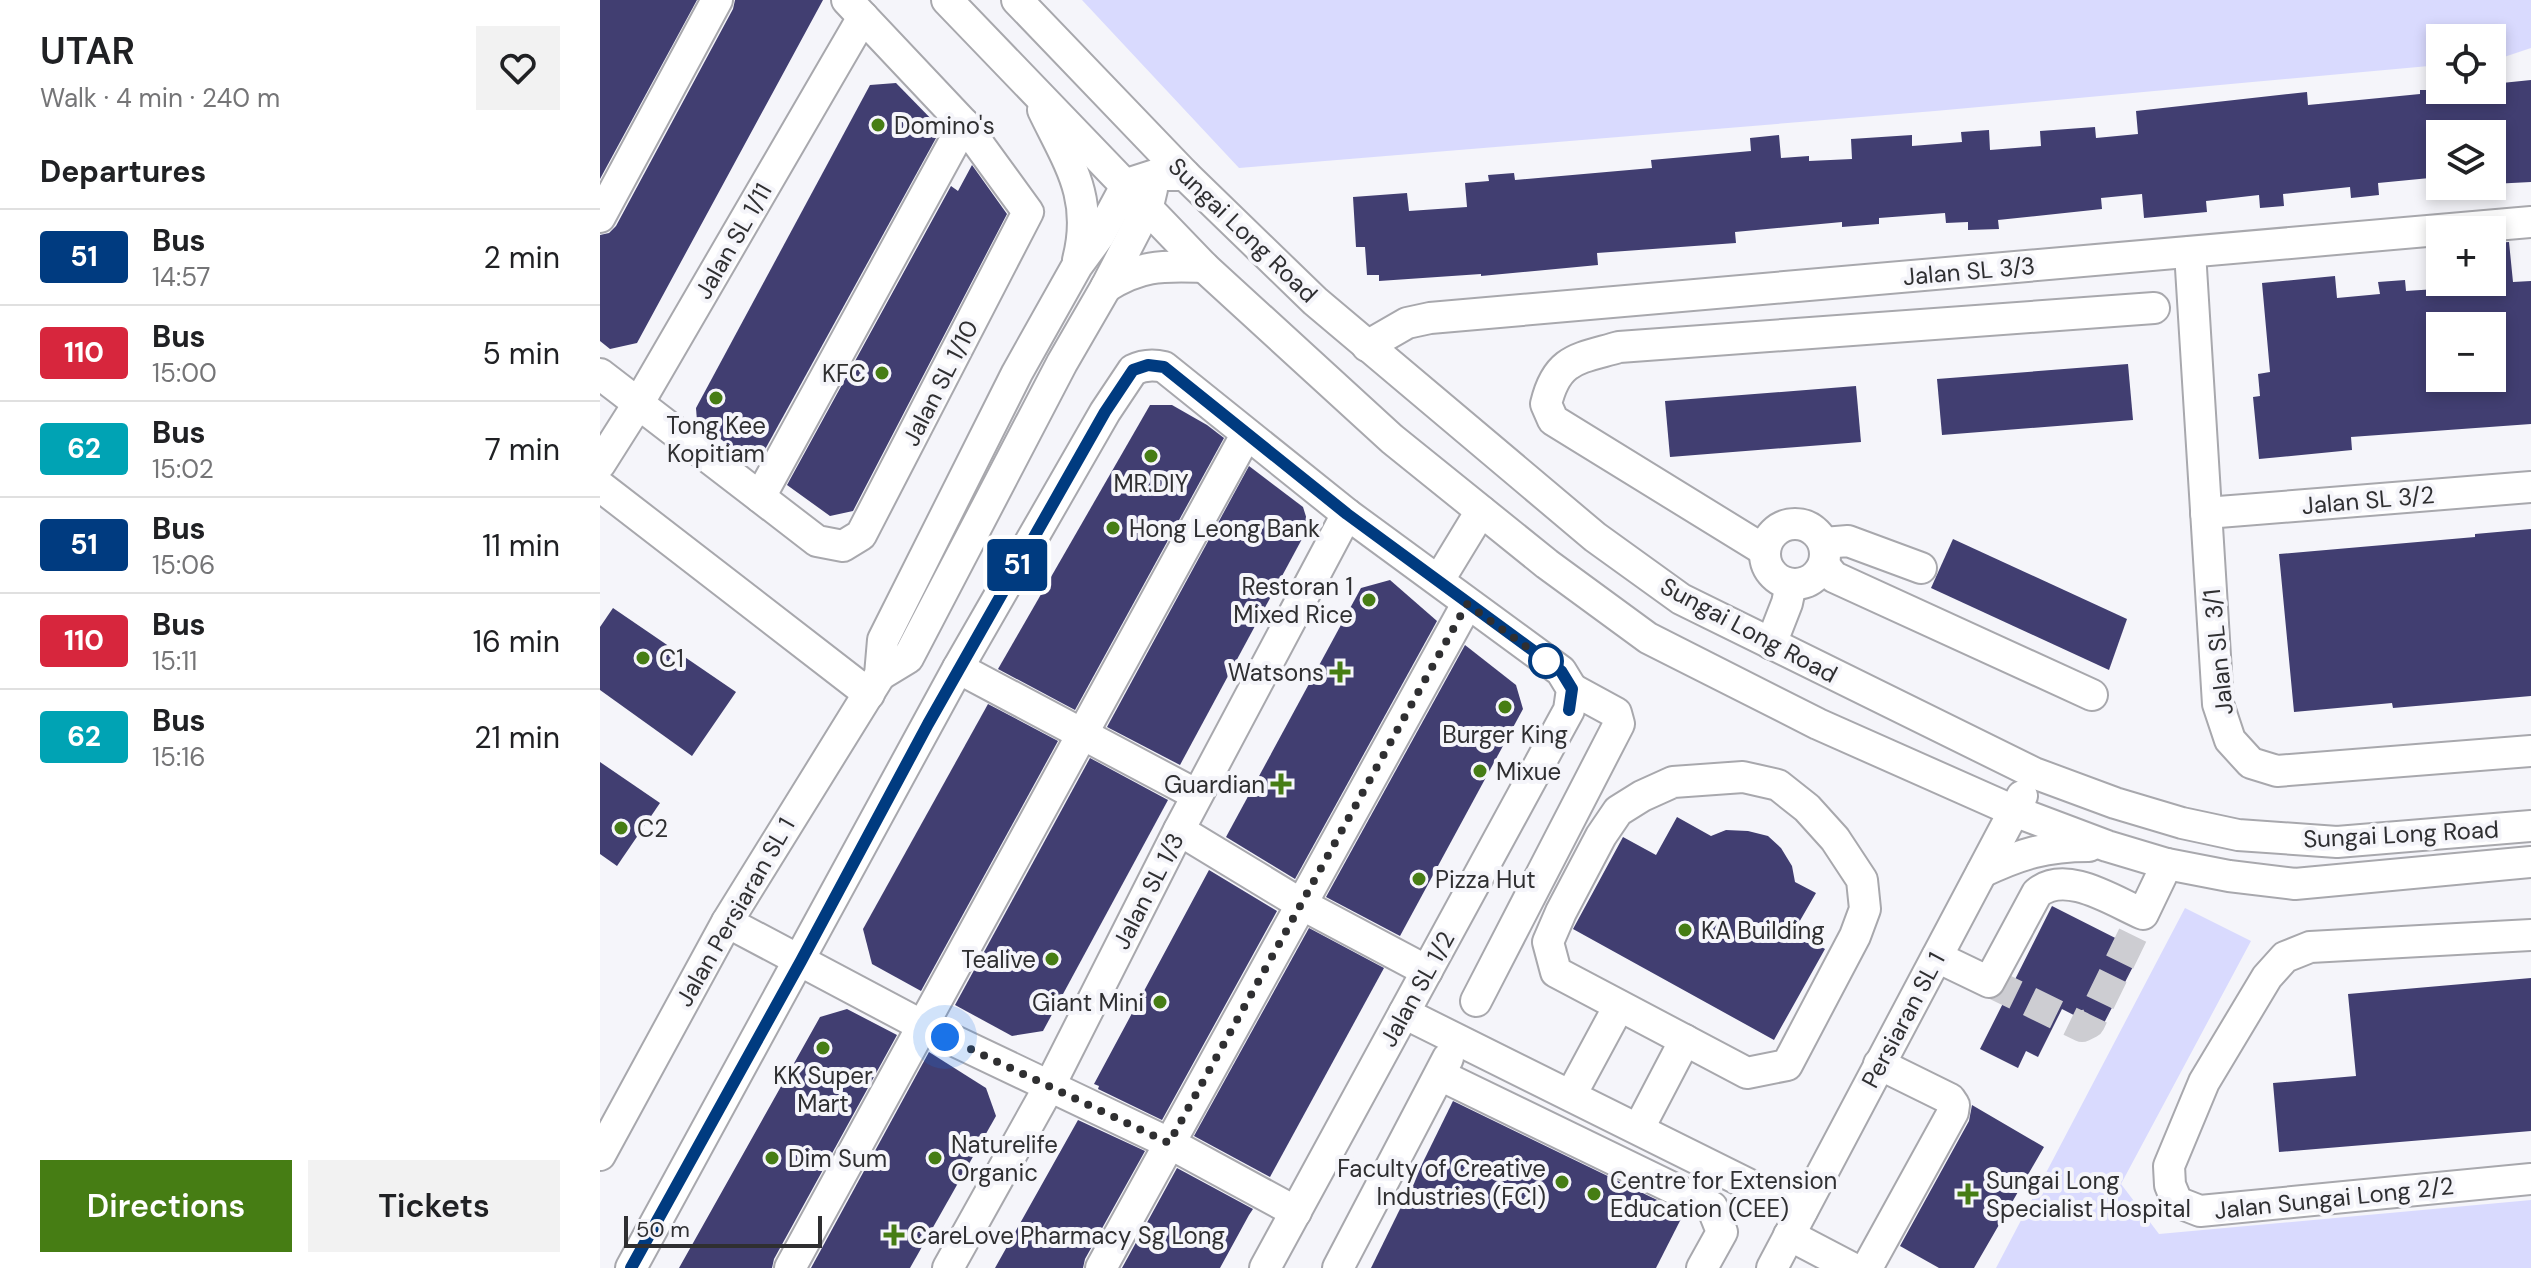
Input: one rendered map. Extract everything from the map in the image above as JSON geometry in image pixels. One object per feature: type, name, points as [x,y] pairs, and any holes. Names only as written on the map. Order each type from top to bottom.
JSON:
[{"type":"street","points":[[600,217],[717,0]]},
{"type":"street","name":"Sungai Long Road","points":[[947,0],[1032,86],[1154,185],[1315,301],[1595,537],[1681,599],[2034,773],[2169,819],[2238,835],[2337,842],[2531,826]]},
{"type":"street","name":"Sungai Long Road","points":[[1017,0],[1156,145],[1154,185],[1204,267],[1392,439],[1589,598],[1648,638],[1818,724],[2014,811],[2107,846],[2167,864],[2295,884],[2531,862]]},
{"type":"street","points":[[600,374],[760,497],[964,124],[855,9]]},
{"type":"street","name":"Jalan SL 1/11","points":[[600,464],[638,404],[855,9]]},
{"type":"street","points":[[1032,86],[1079,186],[1085,234],[1077,266]]},
{"type":"street","name":"Jalan SL 1/10","points":[[760,497],[817,541],[843,546],[861,535],[1028,212],[964,124]]},
{"type":"street","points":[[874,684],[883,640],[1017,373],[1077,266],[1099,236],[1154,185]]},
{"type":"street","points":[[874,684],[908,658],[1055,376],[1106,287],[1154,185]]},
{"type":"street","name":"Jalan SL 3/3","points":[[1367,346],[1407,323],[1430,318],[2531,222]]},
{"type":"street","name":"Jalan SL 3/1","points":[[2190,252],[2218,704],[2230,740],[2251,763],[2277,771],[2531,751]]},
{"type":"street","points":[[1106,287],[1127,274],[1156,266],[1204,267]]},
{"type":"street","points":[[1921,568],[1848,541],[1824,554],[1808,581],[1777,570],[1553,420],[1546,404],[1551,383],[1569,362],[1619,347],[2154,308]]},
{"type":"street","points":[[631,1268],[958,668],[1105,412],[1133,370],[1148,365],[1164,367],[1347,514],[1561,671],[1570,699],[1616,713],[1619,724],[1476,1001]]},
{"type":"street","points":[[790,1268],[1246,435]]},
{"type":"street","points":[[600,486],[874,684]]},
{"type":"street","name":"Jalan SL 3/2","points":[[2206,513],[2531,487]]},
{"type":"street","points":[[1439,580],[1481,511]]},
{"type":"street","name":"Jalan SL 1/3","points":[[948,1268],[1049,1087],[1197,795],[1347,514]]},
{"type":"street","points":[[1762,640],[1777,570],[1773,532],[1791,523],[1811,527],[1834,577],[2092,695]]},
{"type":"street","points":[[1101,1268],[1467,604]]},
{"type":"street","points":[[958,668],[1197,795]]},
{"type":"street","name":"Jalan Persiaran SL 1","points":[[600,1155],[727,922],[874,684]]},
{"type":"street","name":"Jalan SL 1/2","points":[[1265,1268],[1427,971],[1570,699]]},
{"type":"street","name":"Persiaran SL 1","points":[[1772,1268],[2034,773]]},
{"type":"street","points":[[1743,777],[1778,785],[1807,808],[1835,839],[1862,880],[1865,909],[1855,936],[1787,1065],[1747,1073],[1685,1040],[1556,972],[1548,942],[1601,836],[1618,811],[1673,782],[1743,777]]},
{"type":"street","points":[[1950,782],[1972,799],[1980,815],[1985,834],[1982,872],[2033,851],[2055,846],[2107,846]]},
{"type":"street","points":[[1179,830],[1301,904],[1427,971]]},
{"type":"street","points":[[1937,957],[1989,982],[2037,893],[2046,886],[2065,883],[2143,914],[2167,864]]},
{"type":"street","points":[[727,922],[923,1026],[1169,1143],[1296,1212]]},
{"type":"street","name":"Jalan Sungai Long 2/2","points":[[2531,935],[2310,947],[2285,957],[2267,977],[2204,1082],[2169,1166],[2170,1185],[2177,1202],[2200,1211],[2531,1179]]},
{"type":"street","points":[[1571,1095],[1619,1006]]},
{"type":"street","points":[[1404,1013],[1639,1128],[1796,1223],[1852,1268]]},
{"type":"street","points":[[1338,1268],[1457,1038]]},
{"type":"street","points":[[1639,1128],[1685,1040]]},
{"type":"street","points":[[1867,1268],[1953,1112],[1954,1105],[1950,1099],[1879,1064]]},
{"type":"street","points":[[1440,1075],[1712,1207],[1722,1232],[1702,1268]]},
{"type":"shaded area","points":[[1082,0],[2531,0],[2531,48],[2506,56],[2506,24],[2426,24],[2426,66],[1935,111],[1239,168]]},
{"type":"shaded area","points":[[2185,908],[2251,941],[2121,1184],[2159,1234],[2531,1200],[2531,1268],[1996,1268]]},
{"type":"building","points":[[600,0],[697,0],[600,179]]},
{"type":"building","points":[[735,0],[823,0],[637,343],[610,349],[600,341],[600,235],[609,233],[616,226],[733,9]]},
{"type":"building","points":[[2531,80],[2531,182],[2506,183],[2506,120],[2426,120],[2426,178],[2378,183],[2379,195],[2351,198],[2350,187],[2283,194],[2284,206],[2260,208],[2259,195],[2206,201],[2207,212],[2144,218],[2142,194],[2101,198],[2102,209],[1998,220],[1999,229],[1968,230],[1968,222],[1946,223],[1945,213],[1879,218],[1879,224],[1842,227],[1842,222],[1735,232],[1736,243],[1597,253],[1598,265],[1481,276],[1379,281],[1379,275],[1367,275],[1365,247],[1356,247],[1353,197],[1407,193],[1409,211],[1467,207],[1465,183],[1489,181],[1488,175],[1514,173],[1515,180],[1652,168],[1651,160],[1751,151],[1750,138],[1779,135],[1781,158],[1809,156],[1809,161],[1852,159],[1851,139],[1912,135],[1912,146],[1962,142],[1961,132],[1989,130],[1990,150],[2041,146],[2040,131],[2095,127],[2096,138],[2138,134],[2136,111],[2307,92],[2308,105],[2420,94],[2420,90],[2426,90],[2426,104],[2506,104],[2506,83]]},
{"type":"building","points":[[896,83],[941,129],[756,466],[697,421],[696,408],[870,85]]},
{"type":"building","points":[[972,165],[1007,214],[853,511],[830,516],[787,485],[951,186],[958,191]]},
{"type":"building","points":[[2506,242],[2509,242],[2513,282],[2531,281],[2531,424],[2351,437],[2352,450],[2259,459],[2253,397],[2260,396],[2258,374],[2270,372],[2262,283],[2335,276],[2337,298],[2380,294],[2378,282],[2405,280],[2406,291],[2426,290],[2426,296],[2506,296]]},
{"type":"building","points":[[2128,364],[2133,420],[1942,435],[1937,379]]},
{"type":"building","points":[[1856,386],[1861,442],[1670,457],[1665,401]]},
{"type":"building","points":[[1150,405],[1172,405],[1224,438],[1075,710],[998,669]]},
{"type":"building","points":[[1249,466],[1303,507],[1309,526],[1180,765],[1107,727]]},
{"type":"building","points":[[2531,529],[2531,696],[2393,708],[2392,703],[2294,712],[2279,554],[2475,537],[2475,534]]},
{"type":"building","points":[[1953,539],[2127,619],[2109,670],[1931,588]]},
{"type":"building","points":[[1390,580],[1437,621],[1295,879],[1226,837],[1361,588]]},
{"type":"building","name":"C1","points":[[613,608],[736,692],[692,756],[600,690],[600,627]]},
{"type":"building","points":[[1465,645],[1516,685],[1523,709],[1400,936],[1326,897]]},
{"type":"building","points":[[988,704],[1058,741],[921,991],[872,964],[863,929]]},
{"type":"building","points":[[1090,758],[1168,800],[1043,1031],[1012,1036],[955,1005]]},
{"type":"building","name":"C2","points":[[600,762],[660,803],[617,866],[600,854]]},
{"type":"building","name":"KA Building","points":[[1677,817],[1711,836],[1726,830],[1768,836],[1781,848],[1792,866],[1795,882],[1816,893],[1794,931],[1825,949],[1774,1040],[1573,929],[1623,837],[1656,855]]},
{"type":"building","points":[[1209,870],[1277,911],[1162,1120],[1098,1089],[1099,1086],[1094,1084]]},
{"type":"building","points":[[2052,906],[2141,951],[2101,1029],[2062,1009],[2038,1057],[2026,1051],[2018,1068],[1980,1049]]},
{"type":"building","points":[[1309,928],[1384,968],[1270,1177],[1194,1136]]},
{"type":"building","points":[[2531,978],[2531,1131],[2279,1152],[2273,1083],[2356,1076],[2348,994]]},
{"type":"building","points":[[847,1009],[897,1035],[774,1259],[772,1268],[679,1268],[820,1017]]},
{"type":"building","points":[[929,1052],[986,1088],[996,1116],[910,1268],[811,1268]]},
{"type":"building","points":[[1453,1101],[1684,1213],[1656,1268],[1371,1268]]},
{"type":"building","name":"Sungai Long Specialist Hospital","points":[[1972,1105],[2044,1147],[1974,1268],[1939,1268],[1900,1246],[1969,1121]]},
{"type":"building","points":[[1078,1120],[1145,1151],[1085,1259],[1083,1268],[995,1268]]},
{"type":"building","points":[[1177,1168],[1253,1209],[1220,1268],[1122,1268]]},
{"type":"tunnel","points":[[1989,982],[2082,1027],[2090,1023],[2143,914]]},
{"type":"bus line","name":"51","points":[[631,1268],[958,668],[1105,412],[1133,370],[1148,365],[1164,367],[1347,514],[1561,671],[1572,689],[1569,710]]},
{"type":"place","name":"Domino's","points":[[878,125]]},
{"type":"place","name":"KFC","points":[[882,373]]},
{"type":"place","name":"Tong Kee Kopitiam","points":[[716,398]]},
{"type":"place","name":"MR.DIY","points":[[1151,456]]},
{"type":"place","name":"Hong Leong Bank","points":[[1113,528]]},
{"type":"place","name":"Restoran 1 Mixed Rice","points":[[1369,600]]},
{"type":"place","name":"C1","points":[[643,658]]},
{"type":"place","name":"Watsons","points":[[1340,672]]},
{"type":"place","name":"Burger King","points":[[1505,707]]},
{"type":"place","name":"Mixue","points":[[1480,771]]},
{"type":"place","name":"Guardian","points":[[1281,784]]},
{"type":"place","name":"C2","points":[[621,828]]},
{"type":"place","name":"Pizza Hut","points":[[1419,879]]},
{"type":"place","name":"KA Building","points":[[1685,930]]},
{"type":"place","name":"Tealive","points":[[1052,959]]},
{"type":"place","name":"Giant Mini","points":[[1160,1002]]},
{"type":"place","name":"KK Super Mart","points":[[823,1048]]},
{"type":"place","name":"Dim Sum","points":[[772,1158]]},
{"type":"place","name":"Naturelife Organic","points":[[935,1158]]},
{"type":"place","name":"Faculty of Creative Industries (FCI)","points":[[1562,1182]]},
{"type":"place","name":"Centre for Extension Education (CEE)","points":[[1594,1194]]},
{"type":"place","name":"Sungai Long Specialist Hospital","points":[[1968,1194]]},
{"type":"place","name":"CareLove Pharmacy Sg Long","points":[[894,1235]]},
{"type":"route","points":[[945,1037],[1169,1143],[1467,604],[1546,661]]}]
